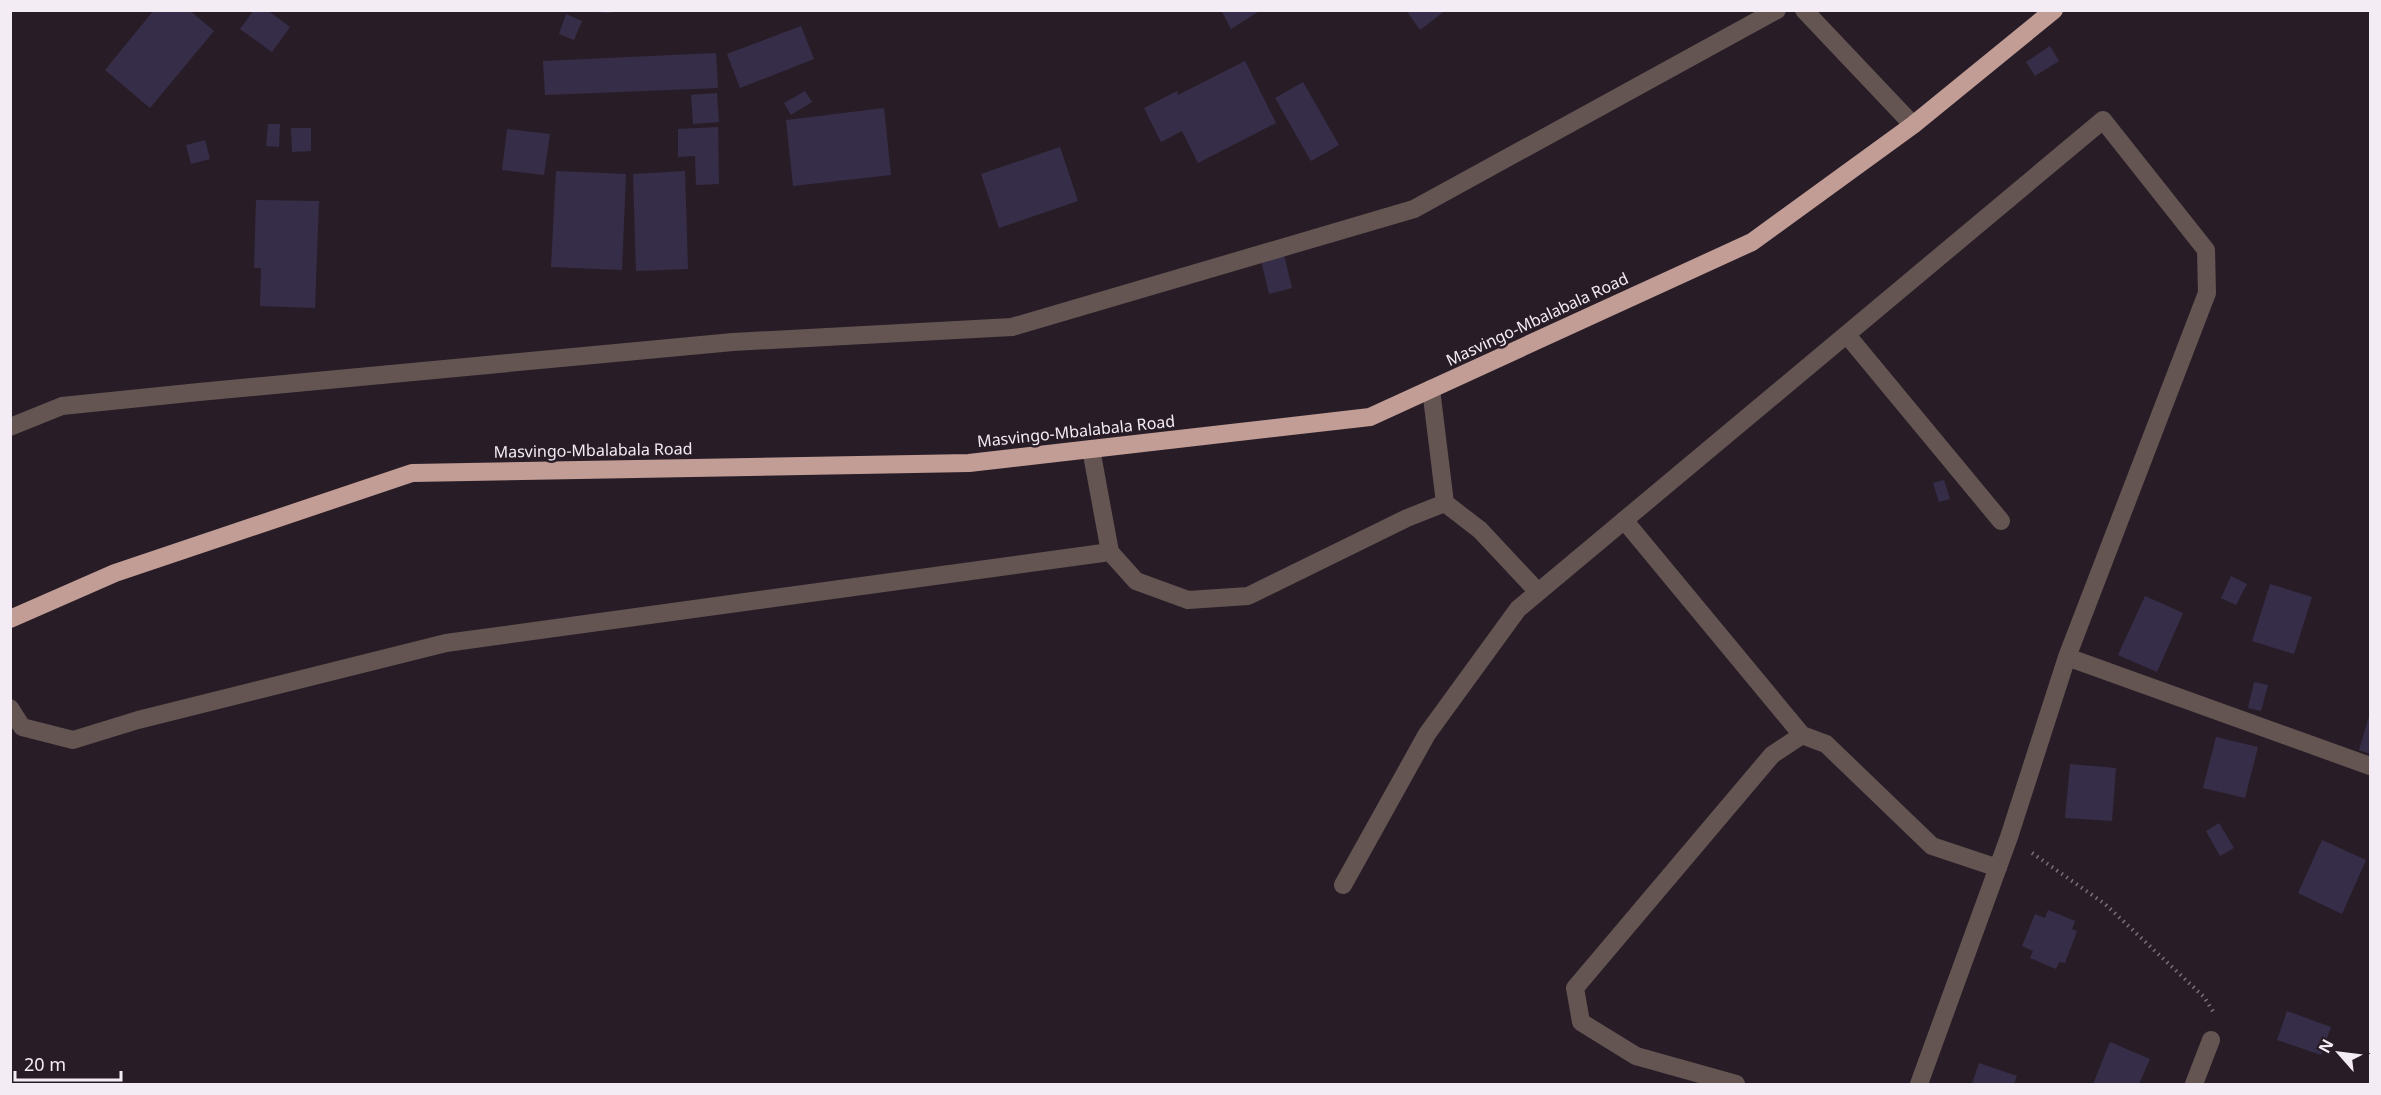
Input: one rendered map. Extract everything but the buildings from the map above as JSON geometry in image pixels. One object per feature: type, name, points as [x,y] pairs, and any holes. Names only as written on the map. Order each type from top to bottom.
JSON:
[{"type":"highway","name":"Masvingo-Mbalabala Road","points":[[10,619],[115,573],[412,473],[969,463],[1370,417],[1752,242],[1913,125],[2054,10]]},
{"type":"street","points":[[10,427],[62,406],[199,392],[733,342],[1012,327],[1414,209],[1777,10]]},
{"type":"street","points":[[1804,10],[1913,125]]},
{"type":"street","points":[[1343,885],[1427,734],[1518,609],[2103,120],[2206,250],[2207,293],[2067,657],[2009,837],[1919,1084]]},
{"type":"street","points":[[1847,335],[2001,521]]},
{"type":"street","points":[[1431,389],[1445,502],[1480,530],[1539,592]]},
{"type":"street","points":[[1091,449],[1110,552],[1136,581],[1188,600],[1248,596],[1407,518],[1445,502]]},
{"type":"street","points":[[1624,520],[1802,735],[1826,744],[1932,846],[1998,868]]},
{"type":"street","points":[[10,708],[22,727],[73,740],[138,720],[446,643],[1110,552]]},
{"type":"street","points":[[2067,657],[2370,766]]},
{"type":"street","points":[[1736,1084],[1636,1056],[1581,1022],[1575,988],[1772,755],[1802,735]]},
{"type":"street","points":[[2194,1084],[2211,1040]]},
{"type":"path","points":[[2009,837],[2105,904],[2204,997],[2214,1014],[2211,1040]]}]
